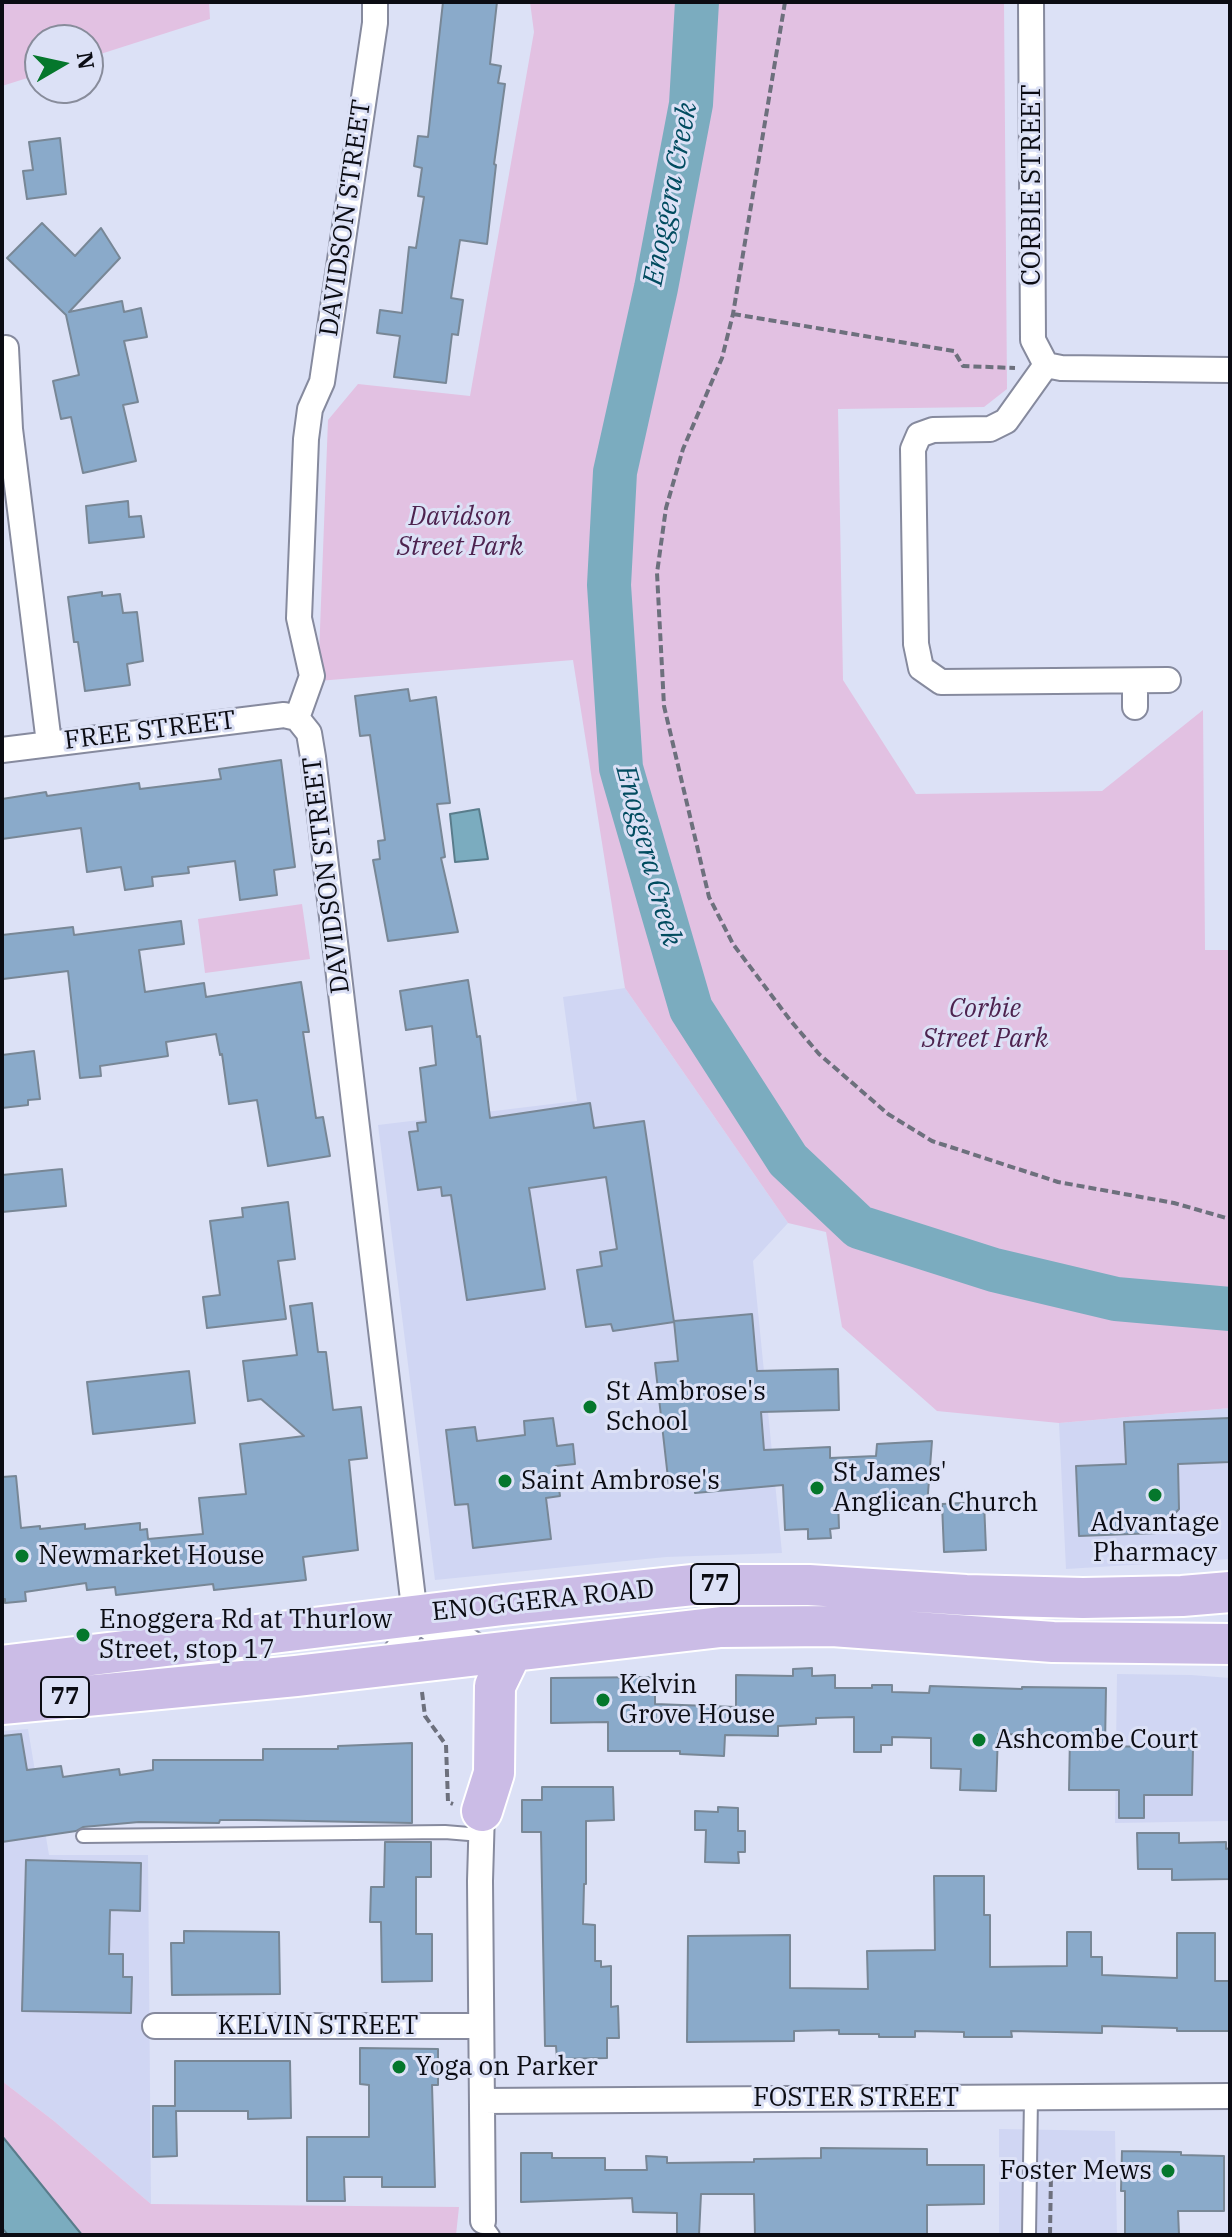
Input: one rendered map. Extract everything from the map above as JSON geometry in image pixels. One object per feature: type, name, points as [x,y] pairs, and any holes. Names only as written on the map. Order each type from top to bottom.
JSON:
[{"type":"main road","name":"ENOGGERA ROAD","points":[[2,1666],[693,1585],[794,1585],[1083,1598],[1230,1592]]},
{"type":"main road","name":"ENOGGERA ROAD","points":[[2,1704],[386,1666],[681,1631],[772,1625],[832,1626],[1053,1642],[1230,1644]]},
{"type":"main road","points":[[482,1823],[494,1773],[495,1686],[500,1653]]},
{"type":"street","name":"DAVIDSON STREET","points":[[375,2],[375,23],[322,382],[310,409],[308,424],[299,618],[312,676],[297,718],[309,733],[313,757],[415,1616]]},
{"type":"street","name":"CORBIE STREET","points":[[1031,2],[1033,340],[1046,365]]},
{"type":"street","points":[[4,345],[6,429],[49,743]]},
{"type":"street","points":[[1168,680],[941,682],[921,668],[916,644],[913,449],[919,435],[933,430],[990,429],[1006,421],[1046,365],[1061,368],[1230,370]]},
{"type":"street","points":[[1135,681],[1135,707]]},
{"type":"street","name":"FREE STREET","points":[[2,750],[284,715],[297,718]]},
{"type":"street","points":[[386,1666],[407,1636],[415,1616],[437,1634],[458,1634],[500,1653]]},
{"type":"street","points":[[482,1823],[481,2026],[488,2228]]},
{"type":"street","name":"KELVIN STREET","points":[[155,2026],[481,2026]]},
{"type":"street","name":"FOSTER STREET","points":[[483,2101],[1230,2096]]},
{"type":"lane","points":[[83,1836],[445,1832],[482,1823]]},
{"type":"lane","points":[[1029,2235],[1031,2097]]},
{"type":"path","points":[[785,2],[733,314],[722,358],[683,449],[666,508],[657,573],[664,706],[709,897],[733,944],[819,1054],[888,1114],[932,1141],[1058,1182],[1174,1203],[1230,1219]]},
{"type":"path","points":[[733,314],[954,351],[963,366],[1003,369],[1046,365]]},
{"type":"path","points":[[422,1687],[425,1716],[446,1745],[448,1802],[482,1823]]},
{"type":"shaded area","points":[[479,809],[488,859],[455,862],[450,814]]},
{"type":"shaded area","name":"St Ambrose's School","points":[[625,988],[788,1223],[753,1261],[782,1553],[666,1557],[435,1580],[378,1125],[577,1101],[563,997]]},
{"type":"shaded area","points":[[1230,1408],[1230,1559],[1066,1569],[1059,1423]]},
{"type":"shaded area","points":[[1117,1674],[1230,1678],[1230,1821],[1115,1823]]},
{"type":"shaded area","points":[[28,1729],[49,1855],[148,1855],[151,2204],[2,2081],[2,1731]]},
{"type":"shaded area","points":[[999,2129],[1115,2131],[1117,2235],[999,2235]]},
{"type":"shaded area","points":[[2,2136],[82,2235],[8,2235],[2,2228]]},
{"type":"green space","points":[[2,2],[209,2],[210,19],[104,53],[104,24],[24,24],[24,79],[2,86]]},
{"type":"green space","name":"Corbie Street Park","points":[[530,2],[1004,2],[1007,389],[984,407],[838,409],[843,680],[916,794],[1102,791],[1203,710],[1205,950],[1230,950],[1230,1408],[1059,1423],[937,1411],[842,1327],[826,1232],[788,1223],[625,988],[573,660],[318,681],[328,420],[358,384],[470,396],[534,32]]},
{"type":"green space","points":[[302,904],[310,959],[205,973],[198,919]]},
{"type":"green space","points":[[2,2081],[151,2204],[459,2207],[456,2235],[82,2235],[2,2136]]},
{"type":"building","points":[[443,2],[497,2],[490,64],[501,66],[498,83],[505,84],[487,244],[460,240],[451,298],[463,300],[458,335],[452,334],[446,383],[394,377],[400,336],[377,333],[380,310],[402,313],[409,247],[416,248],[424,197],[418,196],[422,168],[414,166],[418,136],[428,137]]},
{"type":"building","points":[[60,138],[66,194],[27,199],[23,171],[33,170],[29,142]]},
{"type":"building","points":[[42,223],[75,256],[101,228],[120,258],[69,312],[122,301],[124,312],[141,308],[147,337],[124,341],[138,402],[123,405],[136,461],[83,473],[71,417],[61,419],[53,381],[79,375],[66,315],[7,258]]},
{"type":"building","points":[[128,501],[129,517],[141,516],[144,537],[89,543],[86,506]]},
{"type":"building","points":[[102,592],[102,596],[120,594],[123,613],[137,612],[143,661],[127,664],[130,685],[85,691],[68,597]]},
{"type":"building","points":[[408,689],[410,701],[436,697],[450,803],[437,804],[445,857],[441,858],[458,932],[388,941],[373,860],[380,859],[378,841],[385,840],[370,735],[360,736],[355,696]]},
{"type":"building","points":[[281,760],[295,867],[274,870],[277,895],[240,900],[235,861],[188,867],[189,873],[152,877],[153,886],[125,890],[121,867],[87,872],[81,828],[2,839],[2,799],[139,783],[140,789],[221,779],[219,769]]},
{"type":"building","points":[[181,921],[184,944],[139,950],[145,992],[204,983],[206,997],[301,982],[309,1032],[303,1032],[316,1118],[323,1117],[330,1156],[268,1166],[257,1100],[229,1104],[216,1034],[166,1042],[168,1056],[100,1066],[101,1076],[80,1078],[68,971],[3,979],[2,935],[73,927],[74,935]]},
{"type":"building","points":[[468,980],[477,1037],[480,1036],[490,1118],[590,1103],[594,1128],[644,1121],[674,1322],[613,1331],[611,1324],[586,1327],[577,1270],[602,1266],[600,1252],[617,1249],[606,1177],[529,1188],[545,1289],[467,1300],[451,1195],[442,1196],[441,1187],[418,1190],[409,1132],[418,1131],[417,1123],[426,1122],[420,1068],[436,1065],[432,1026],[406,1030],[400,991]]},
{"type":"building","points":[[34,1051],[40,1099],[28,1100],[28,1105],[2,1108],[2,1055]]},
{"type":"building","points":[[62,1169],[66,1206],[2,1212],[2,1175]]},
{"type":"building","points":[[288,1202],[295,1259],[278,1261],[286,1319],[207,1328],[203,1297],[220,1295],[210,1221],[243,1217],[242,1208]]},
{"type":"building","points":[[312,1303],[318,1352],[326,1352],[333,1410],[361,1407],[367,1458],[349,1460],[358,1550],[303,1557],[306,1580],[214,1590],[213,1584],[116,1595],[115,1587],[87,1590],[86,1583],[25,1592],[26,1601],[5,1603],[2,1599],[2,1477],[16,1476],[21,1528],[85,1524],[85,1529],[140,1523],[140,1530],[147,1529],[148,1539],[203,1534],[199,1498],[246,1494],[240,1444],[304,1436],[261,1399],[248,1401],[243,1361],[297,1355],[290,1306]]},
{"type":"building","points":[[752,1314],[757,1371],[838,1369],[839,1410],[761,1412],[764,1450],[830,1447],[830,1458],[876,1456],[877,1444],[932,1441],[927,1506],[838,1499],[839,1528],[830,1529],[831,1538],[808,1539],[808,1529],[785,1530],[783,1485],[695,1493],[694,1485],[669,1487],[655,1363],[678,1361],[674,1321]]},
{"type":"building","points":[[189,1371],[195,1423],[93,1434],[87,1382]]},
{"type":"building","name":"Saint Ambrose's","points":[[553,1418],[557,1446],[573,1444],[575,1464],[556,1466],[560,1496],[546,1498],[551,1539],[473,1548],[468,1504],[455,1505],[446,1430],[475,1427],[477,1441],[525,1435],[524,1421]]},
{"type":"building","points":[[1230,1418],[1230,1462],[1178,1464],[1179,1509],[1157,1533],[1079,1536],[1076,1466],[1126,1464],[1124,1422]]},
{"type":"building","points":[[984,1502],[986,1550],[944,1552],[942,1504]]},
{"type":"building","points":[[812,1668],[812,1676],[835,1675],[835,1688],[892,1685],[892,1692],[929,1693],[930,1686],[1106,1688],[1105,1746],[1193,1748],[1192,1795],[1144,1795],[1144,1818],[1119,1818],[1119,1790],[1069,1790],[1070,1736],[998,1734],[996,1791],[960,1790],[961,1769],[931,1768],[931,1738],[892,1737],[892,1745],[881,1745],[881,1752],[854,1752],[854,1717],[816,1718],[816,1724],[778,1726],[778,1736],[725,1735],[724,1756],[680,1754],[680,1751],[608,1751],[608,1722],[551,1723],[551,1678],[655,1677],[655,1704],[736,1707],[736,1675],[793,1676],[793,1669]]},
{"type":"building","points":[[21,1734],[27,1770],[61,1766],[63,1777],[119,1769],[120,1775],[153,1770],[153,1760],[263,1760],[263,1749],[338,1749],[338,1746],[412,1743],[412,1823],[255,1820],[139,1822],[83,1827],[76,1831],[2,1842],[2,1736]]},
{"type":"building","points":[[542,1787],[613,1787],[614,1820],[586,1821],[583,1924],[595,1925],[595,1961],[601,1961],[601,1967],[611,1966],[611,2007],[618,2006],[619,2038],[607,2038],[607,2058],[557,2059],[556,2046],[545,2046],[541,1832],[522,1832],[522,1800],[542,1800]]},
{"type":"building","points":[[718,1807],[738,1808],[738,1831],[745,1831],[745,1852],[738,1852],[739,1863],[705,1862],[706,1830],[695,1830],[695,1811],[718,1812]]},
{"type":"building","points":[[1137,1833],[1179,1833],[1179,1843],[1226,1842],[1226,1849],[1230,1848],[1230,1879],[1172,1880],[1172,1869],[1138,1869]]},
{"type":"building","points":[[385,1842],[431,1842],[431,1877],[416,1877],[416,1934],[432,1934],[432,1981],[382,1982],[381,1922],[370,1922],[371,1887],[384,1887]]},
{"type":"building","points":[[26,1860],[141,1863],[140,1911],[110,1910],[109,1954],[123,1954],[123,1977],[132,1977],[131,2013],[22,2011]]},
{"type":"building","points":[[934,1876],[984,1876],[984,1915],[990,1915],[990,1967],[1067,1966],[1067,1932],[1091,1932],[1091,1957],[1102,1957],[1102,1975],[1177,1978],[1177,1933],[1215,1933],[1215,1981],[1230,1981],[1230,2031],[1102,2026],[1102,2033],[1011,2031],[1012,2037],[964,2037],[964,2032],[915,2031],[915,2037],[879,2037],[879,2034],[839,2034],[839,2030],[794,2031],[794,2041],[687,2042],[688,1936],[790,1935],[790,1988],[868,1989],[867,1951],[935,1950]]},
{"type":"building","points":[[184,1931],[279,1932],[280,1994],[172,1995],[171,1943],[184,1943]]},
{"type":"building","points":[[360,2048],[438,2049],[438,2085],[432,2085],[435,2187],[382,2187],[382,2177],[344,2177],[345,2201],[307,2201],[307,2137],[369,2137],[369,2085],[360,2084]]},
{"type":"building","points":[[175,2061],[290,2061],[291,2118],[248,2119],[248,2111],[176,2111],[177,2156],[153,2157],[153,2106],[175,2106]]},
{"type":"building","points":[[821,2148],[927,2149],[927,2165],[984,2165],[984,2204],[927,2205],[927,2235],[755,2235],[754,2194],[701,2194],[699,2235],[677,2235],[677,2213],[633,2212],[632,2198],[521,2202],[521,2153],[552,2153],[552,2158],[605,2158],[605,2170],[647,2170],[646,2156],[667,2157],[667,2163],[754,2162],[754,2159],[821,2158]]},
{"type":"building","points":[[1122,2151],[1224,2156],[1224,2211],[1178,2211],[1179,2235],[1125,2235],[1125,2191],[1121,2191]]},
{"type":"waterway","name":"Enoggera Creek","points":[[697,2],[691,104],[656,288],[615,472],[609,585],[621,768],[691,1009],[788,1160],[859,1227],[994,1270],[1116,1299],[1230,1309]]},
{"type":"place","name":"St Ambrose's School","points":[[590,1407]]},
{"type":"place","name":"Saint Ambrose's","points":[[505,1481]]},
{"type":"place","name":"St James' Anglican Church","points":[[817,1488]]},
{"type":"place","name":"Advantage Pharmacy","points":[[1155,1495]]},
{"type":"place","name":"Newmarket House","points":[[22,1556]]},
{"type":"place","name":"Enoggera Rd at Thurlow Street, stop 17","points":[[83,1635]]},
{"type":"place","name":"Kelvin Grove House","points":[[603,1700]]},
{"type":"place","name":"Ashcombe Court","points":[[979,1740]]},
{"type":"place","name":"Yoga on Parker","points":[[399,2067]]},
{"type":"place","name":"Foster Mews","points":[[1168,2171]]},
{"type":"park label","name":"Davidson Street Park","points":[[460,532]]}]
